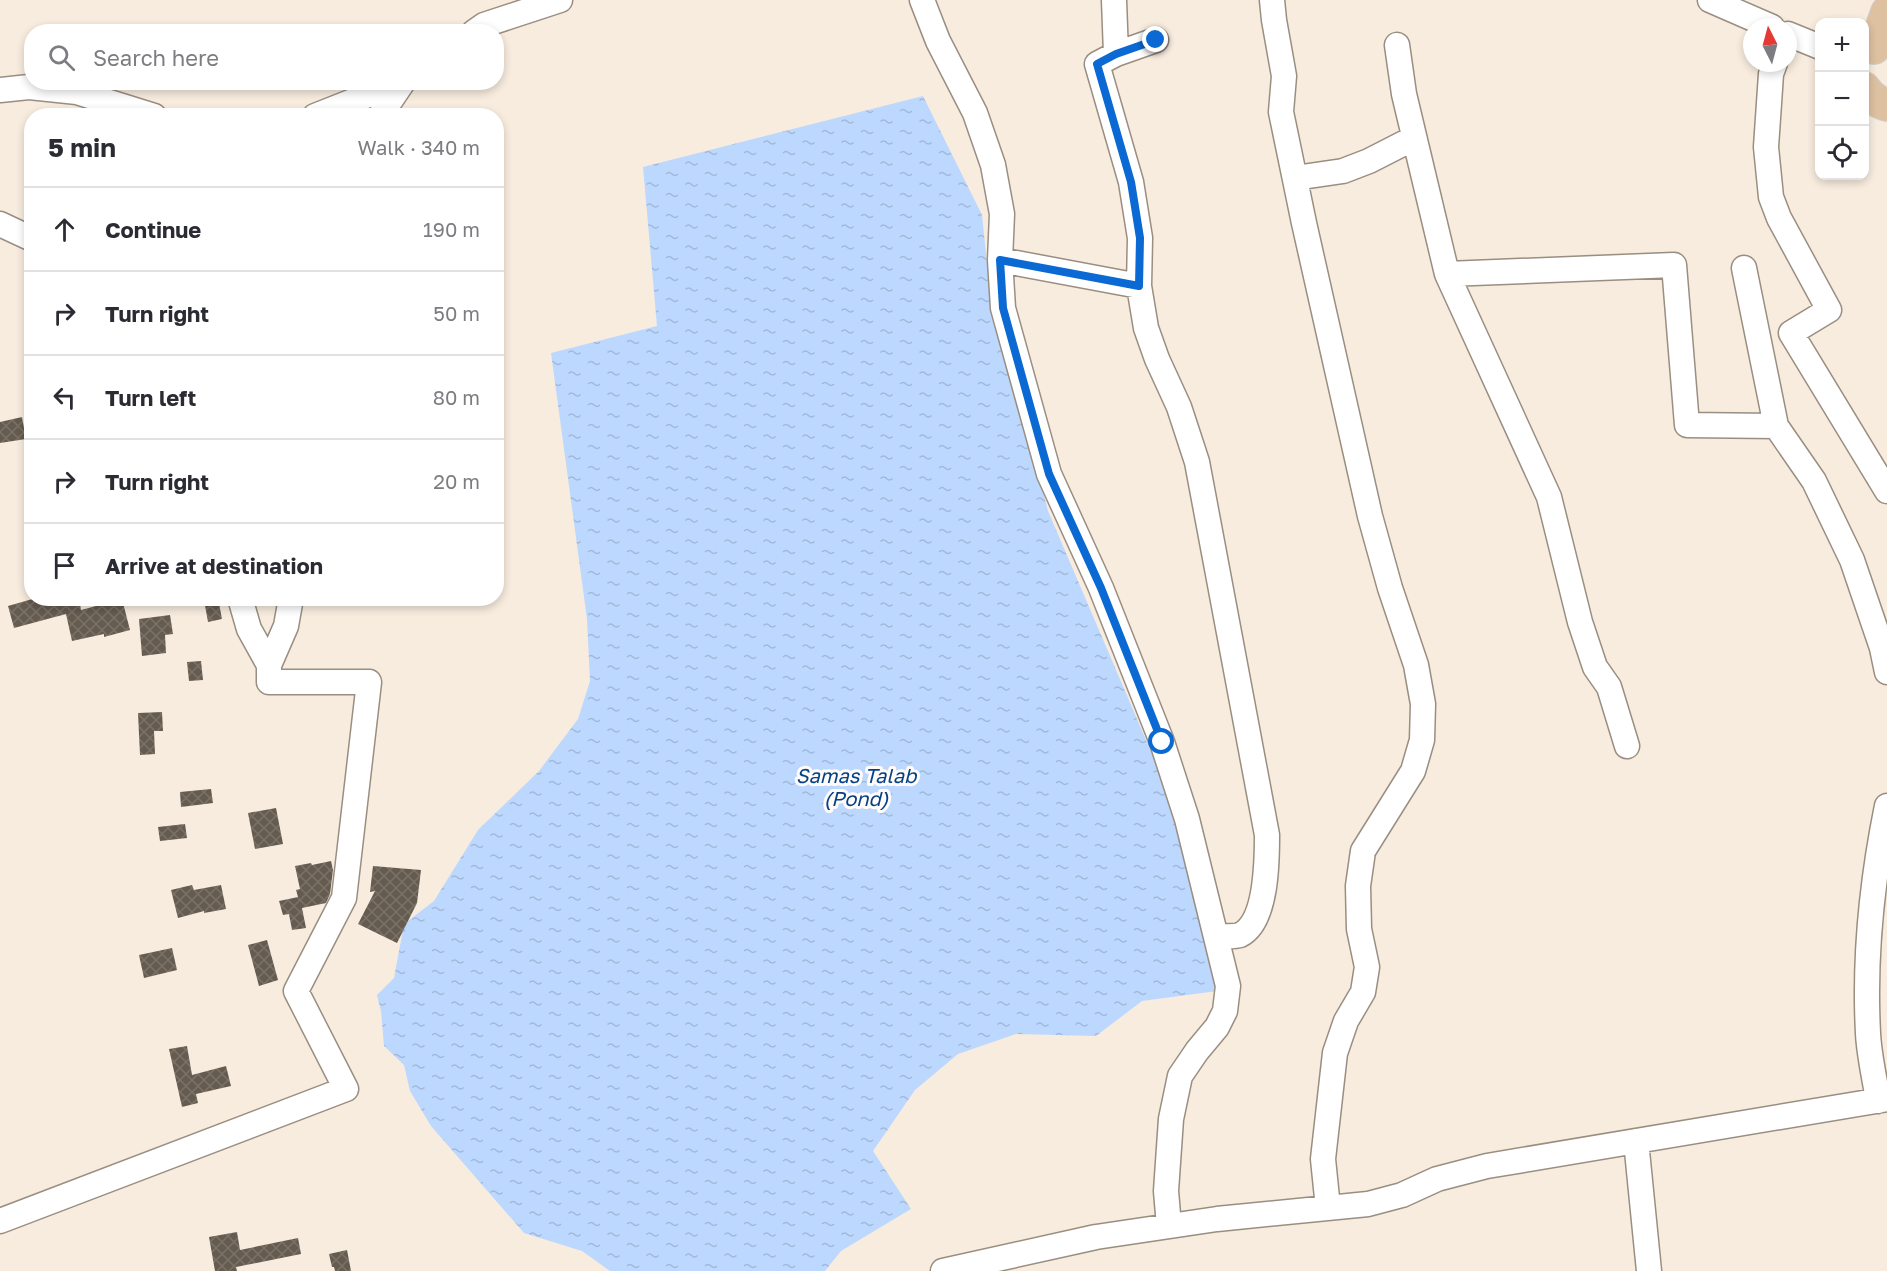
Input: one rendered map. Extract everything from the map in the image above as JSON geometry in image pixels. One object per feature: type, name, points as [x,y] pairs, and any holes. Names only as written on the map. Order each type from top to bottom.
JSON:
[{"type":"main road","points":[[1875,51],[1887,12]]},
{"type":"main road","points":[[1869,95],[1887,105]]},
{"type":"street","points":[[487,24],[560,0]]},
{"type":"street","points":[[922,0],[938,41],[975,113],[993,165],[1002,214],[1000,260],[1003,308],[1049,474],[1101,588],[1162,742],[1187,819],[1228,986],[1225,1011],[1217,1027],[1180,1076],[1171,1119],[1166,1191],[1169,1226]]},
{"type":"street","points":[[1114,0],[1116,54]]},
{"type":"street","points":[[1272,0],[1284,76],[1281,112],[1295,178],[1370,516],[1390,588],[1416,665],[1423,704],[1422,740],[1413,771],[1363,851],[1358,886],[1359,929],[1367,967],[1363,992],[1346,1021],[1335,1053],[1323,1159],[1328,1208]]},
{"type":"street","points":[[1710,0],[1751,18]]},
{"type":"street","points":[[1797,38],[1815,45]]},
{"type":"street","points":[[1156,40],[1116,54],[1097,64],[1131,182],[1140,238],[1139,286],[1146,328],[1179,407],[1197,462],[1267,835],[1267,873],[1260,906],[1251,926],[1239,935],[1217,936]]},
{"type":"street","points":[[1397,45],[1404,94],[1447,274],[1549,497],[1580,622],[1595,667],[1609,687],[1627,746]]},
{"type":"street","points":[[1772,72],[1766,147],[1771,197],[1779,218],[1829,310],[1791,333],[1887,491]]},
{"type":"street","points":[[0,90],[24,88]]},
{"type":"street","points":[[58,90],[77,92],[128,108]]},
{"type":"street","points":[[335,108],[382,90]]},
{"type":"street","points":[[385,108],[397,90]]},
{"type":"street","points":[[1295,178],[1343,171],[1370,161],[1414,138]]},
{"type":"street","points":[[0,224],[24,235]]},
{"type":"street","points":[[1000,260],[1139,286]]},
{"type":"street","points":[[1447,274],[1674,265],[1687,426],[1776,426]]},
{"type":"street","points":[[1744,268],[1776,426],[1814,481],[1852,561],[1882,648],[1887,672]]},
{"type":"street","points":[[242,606],[249,629],[269,665]]},
{"type":"street","points":[[0,1221],[346,1089],[296,991],[344,898],[369,682],[269,682],[269,665],[286,626],[290,606]]},
{"type":"street","points":[[943,1271],[1096,1237],[1217,1219],[1368,1204],[1402,1195],[1437,1179],[1487,1166],[1883,1100],[1868,1035],[1877,1012],[1867,983],[1871,912],[1878,851],[1887,806]]},
{"type":"street","points":[[1636,1141],[1649,1271]]},
{"type":"water","name":"Samas Talab (Pond)","points":[[923,96],[982,215],[989,283],[1048,511],[1164,782],[1217,991],[1142,1001],[1096,1036],[1016,1034],[958,1054],[915,1090],[873,1151],[911,1209],[841,1251],[825,1271],[610,1271],[582,1251],[524,1233],[431,1126],[410,1091],[404,1065],[384,1046],[377,995],[394,978],[404,924],[434,901],[478,830],[539,771],[578,719],[590,681],[587,619],[551,353],[657,326],[643,167]]},
{"type":"building","points":[[22,417],[24,439],[0,443],[0,422]]},
{"type":"building","points":[[24,601],[24,606],[80,606],[81,610],[96,606],[124,606],[130,630],[104,637],[104,634],[72,641],[66,614],[14,628],[8,606]]},
{"type":"building","points":[[205,606],[220,606],[222,619],[208,622]]},
{"type":"building","points":[[170,615],[173,634],[165,635],[166,653],[142,656],[139,619]]},
{"type":"building","points":[[201,661],[203,680],[189,681],[187,662]]},
{"type":"building","points":[[162,712],[163,731],[154,731],[155,754],[140,755],[138,713]]},
{"type":"building","points":[[211,789],[213,803],[181,807],[180,792]]},
{"type":"building","points":[[276,808],[283,844],[255,849],[248,813]]},
{"type":"building","points":[[185,824],[187,838],[160,841],[158,827]]},
{"type":"building","points":[[331,861],[333,870],[330,894],[326,903],[302,908],[306,928],[292,930],[289,914],[283,915],[279,901],[298,897],[296,890],[300,889],[295,866]]},
{"type":"building","points":[[373,866],[421,870],[417,903],[397,943],[358,924],[375,891],[370,892]]},
{"type":"building","points":[[192,885],[194,890],[221,885],[226,909],[204,913],[204,911],[178,918],[171,890]]},
{"type":"building","points":[[267,940],[278,980],[259,986],[248,945]]},
{"type":"building","points":[[172,948],[177,970],[144,978],[139,955]]},
{"type":"building","points":[[187,1046],[192,1075],[226,1066],[231,1086],[196,1094],[198,1103],[182,1107],[169,1049]]},
{"type":"building","points":[[237,1232],[240,1250],[298,1238],[301,1254],[236,1267],[237,1271],[215,1271],[209,1237]]},
{"type":"building","points":[[347,1250],[351,1271],[335,1271],[329,1254]]},
{"type":"route","points":[[1156,40],[1116,54],[1097,64],[1131,182],[1140,238],[1139,286],[1000,260],[1003,308],[1049,474],[1101,588],[1162,742]]}]
